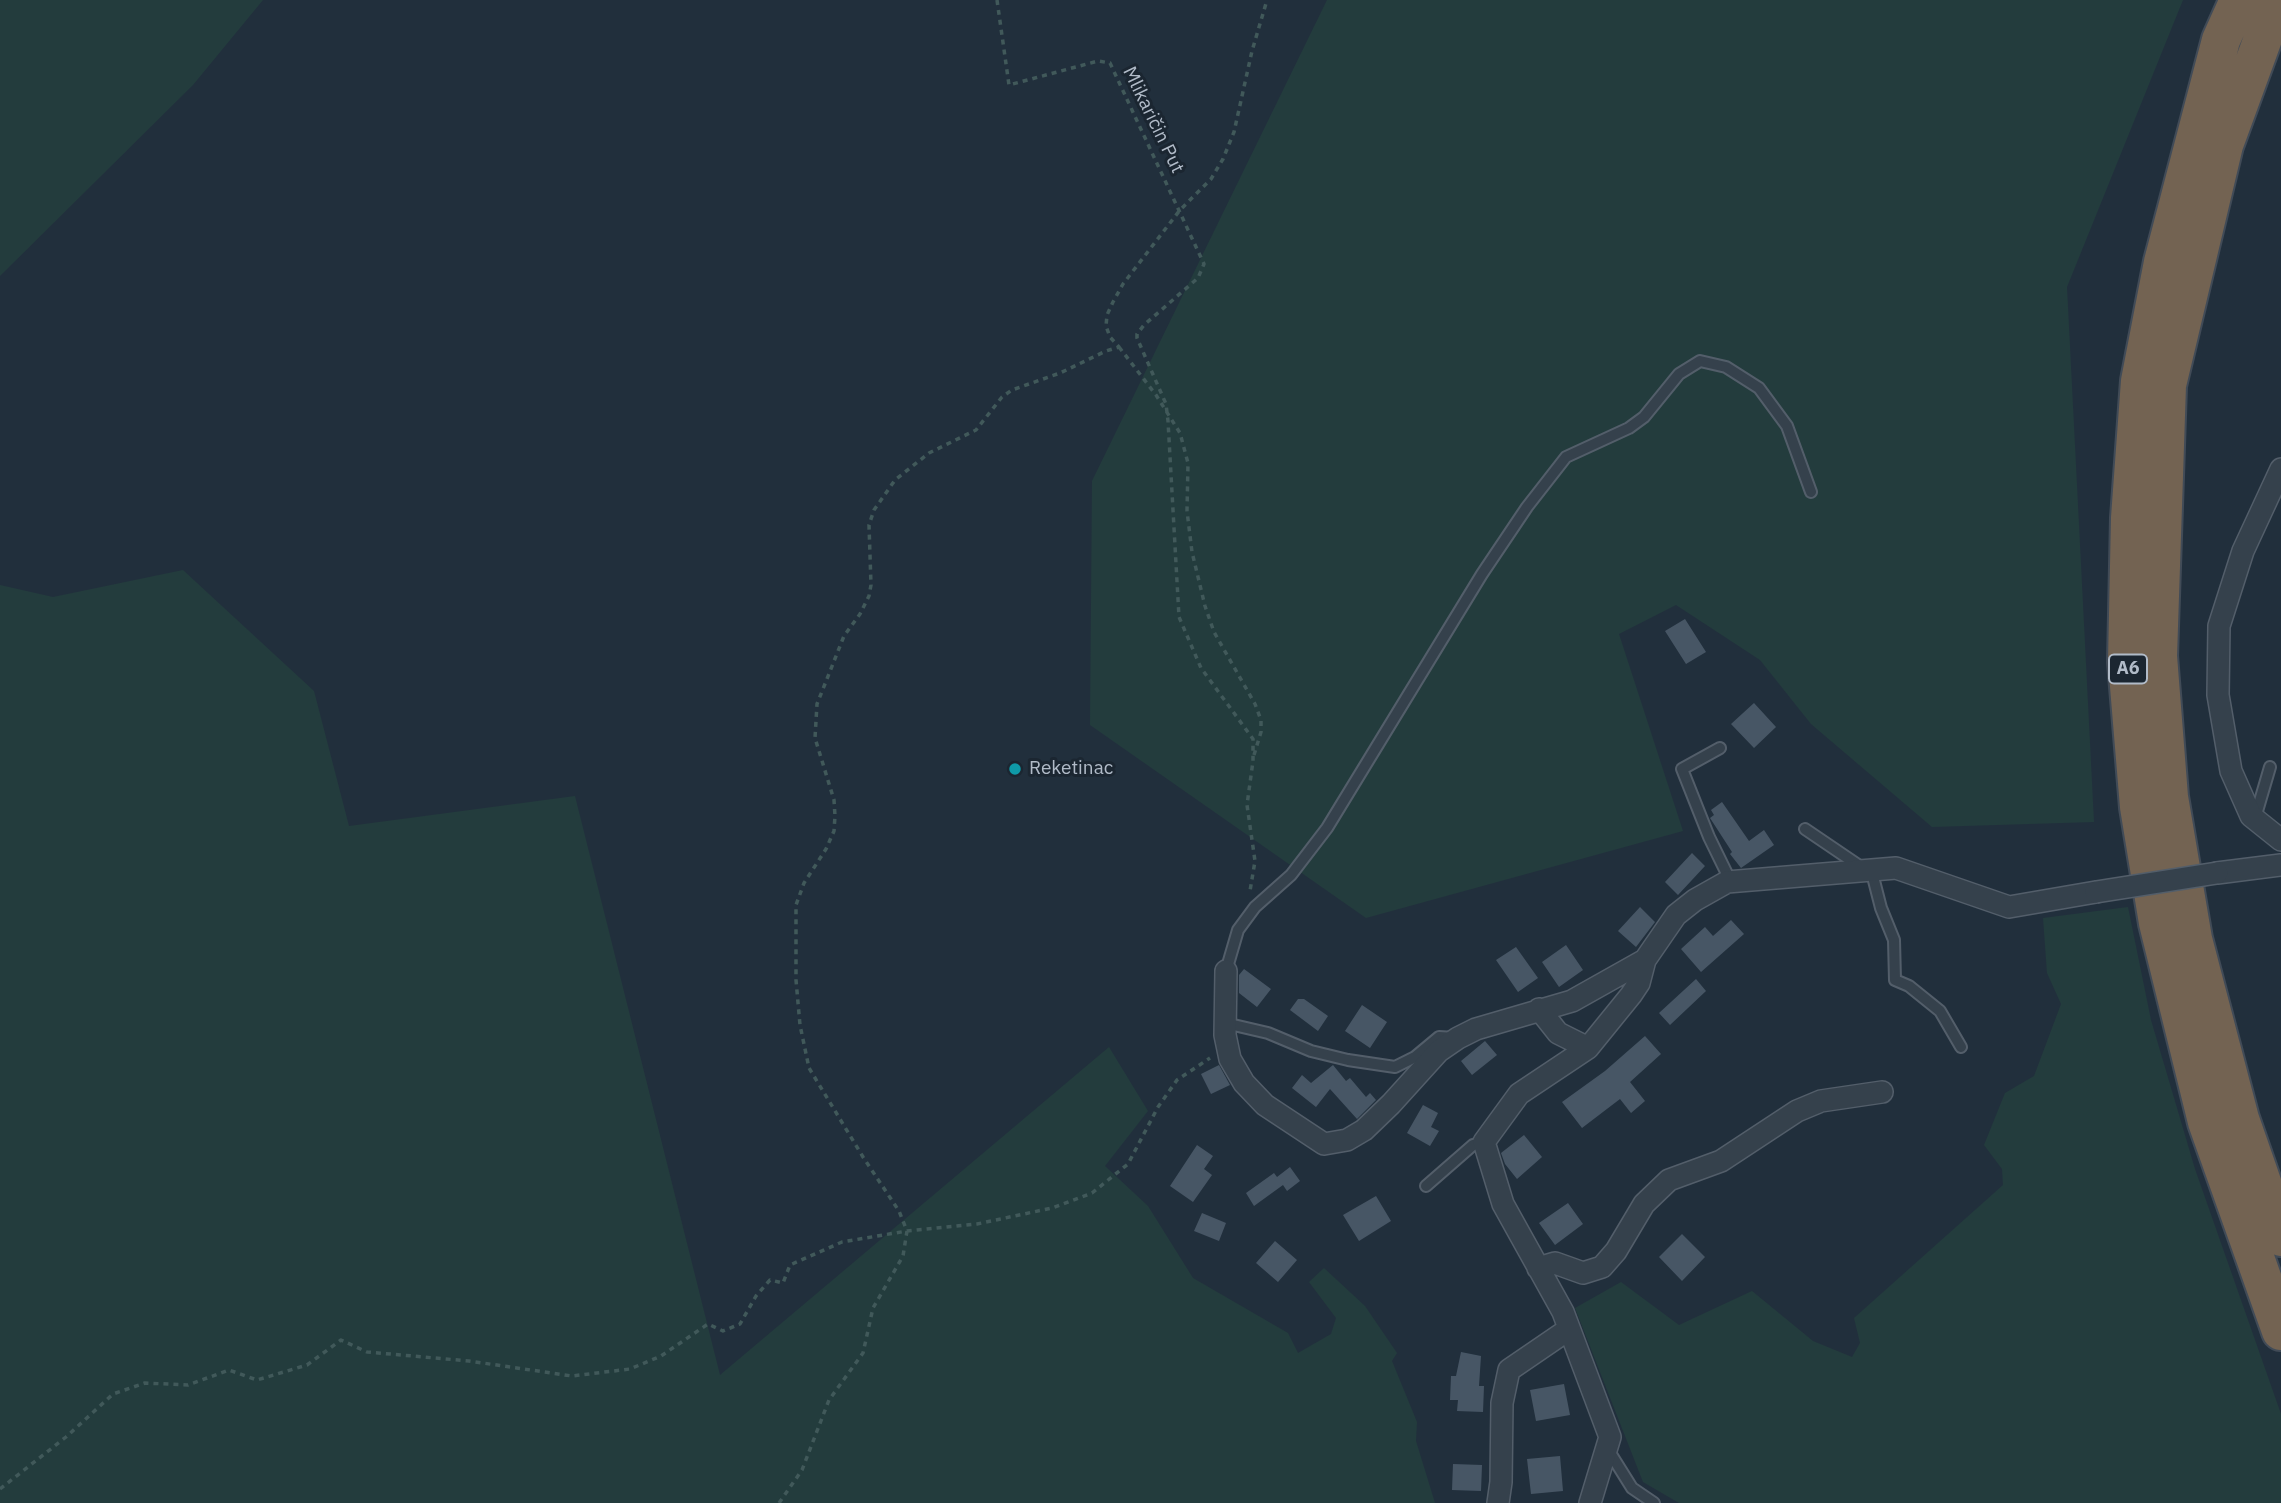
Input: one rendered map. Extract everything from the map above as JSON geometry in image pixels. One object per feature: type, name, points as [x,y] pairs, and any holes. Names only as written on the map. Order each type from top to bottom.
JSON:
[{"type":"highway","name":"A6","points":[[2239,0],[2221,40],[2163,262],[2140,381],[2130,518],[2127,662],[2139,807],[2158,923],[2207,1122],[2281,1331]]},
{"type":"highway","name":"A6","points":[[2277,0],[2224,145],[2166,385],[2158,656],[2169,796],[2193,939],[2240,1119],[2281,1237]]},
{"type":"street","points":[[2272,828],[2251,816],[2231,771],[2218,695],[2219,626],[2243,551],[2281,469]]},
{"type":"street","points":[[1590,1503],[1610,1437],[1563,1312],[1503,1204],[1484,1142],[1519,1094],[1588,1048],[1632,995],[1639,984],[1645,960],[1676,915],[1695,900],[1731,882],[1868,869],[1896,868],[2009,907],[2281,865]]},
{"type":"street","points":[[1226,971],[1226,1047],[1230,1059],[1244,1083],[1265,1105],[1325,1144],[1347,1139],[1364,1130],[1439,1051],[1458,1038],[1476,1029],[1572,1000],[1645,960]]},
{"type":"street","points":[[1539,1009],[1558,1033],[1588,1048]]},
{"type":"street","points":[[1538,1268],[1555,1263],[1583,1273],[1602,1267],[1616,1251],[1644,1204],[1669,1180],[1721,1161],[1797,1111],[1821,1101],[1882,1092]]},
{"type":"street","points":[[1498,1503],[1501,1482],[1502,1403],[1509,1370],[1569,1329]]},
{"type":"lane","points":[[1226,971],[1238,929],[1255,907],[1291,875],[1327,828],[1482,574],[1527,507],[1566,457],[1629,428],[1644,417],[1679,374],[1700,360],[1726,367],[1759,388],[1787,426],[1811,492]]},
{"type":"lane","points":[[1720,748],[1682,769],[1709,837],[1731,882]]},
{"type":"lane","points":[[2270,767],[2272,828]]},
{"type":"lane","points":[[1805,830],[1868,869],[1894,940],[1895,980],[1909,986],[1940,1011],[1961,1047]]},
{"type":"lane","points":[[1226,1023],[1268,1033],[1311,1051],[1395,1067],[1415,1057],[1439,1037],[1458,1038]]},
{"type":"lane","points":[[1426,1186],[1473,1145],[1484,1142]]},
{"type":"lane","points":[[1607,1448],[1632,1488],[1654,1503]]},
{"type":"path","name":"Mlikaričin Put","points":[[997,0],[1009,85],[1098,61],[1110,63],[1180,210]]},
{"type":"path","points":[[1238,929],[1254,871],[1247,805],[1261,720],[1255,704],[1214,632],[1205,606],[1192,552],[1187,511],[1188,463],[1180,433],[1167,410],[1110,337],[1107,315],[1123,284],[1180,210],[1211,178],[1223,159],[1234,132],[1252,51],[1268,0]]},
{"type":"path","points":[[1180,210],[1204,264],[1203,269],[1198,278],[1137,334],[1167,410],[1179,617],[1201,668],[1253,739],[1253,761]]},
{"type":"path","points":[[779,1503],[802,1470],[829,1400],[863,1353],[873,1308],[903,1256],[906,1231],[899,1211],[809,1068],[804,1051],[796,980],[796,905],[804,883],[834,831],[834,800],[814,738],[817,704],[844,636],[869,596],[869,525],[874,510],[889,487],[929,453],[976,430],[1002,397],[1012,390],[1060,373],[1118,347]]},
{"type":"path","points":[[0,1489],[66,1437],[113,1394],[145,1383],[188,1385],[229,1370],[257,1380],[307,1365],[341,1340],[368,1352],[469,1361],[572,1376],[630,1369],[661,1356],[708,1324],[723,1331],[740,1324],[756,1296],[770,1280],[783,1283],[790,1265],[842,1242],[906,1231],[976,1224],[1052,1208],[1092,1193],[1128,1164],[1158,1107],[1177,1080],[1226,1047]]},
{"type":"green space","points":[[0,0],[263,0],[193,85],[0,276]]},
{"type":"green space","points":[[1327,0],[2183,0],[2067,287],[2094,822],[1932,827],[1811,724],[1760,660],[1676,605],[1619,634],[1683,831],[1366,918],[1090,725],[1092,481]]},
{"type":"green space","points":[[183,570],[314,691],[349,826],[575,796],[720,1375],[1109,1047],[1148,1111],[1105,1166],[1148,1206],[1193,1278],[1288,1333],[1298,1353],[1331,1334],[1336,1318],[1309,1282],[1324,1268],[1365,1306],[1397,1353],[1392,1361],[1417,1422],[1416,1441],[1435,1503],[0,1503],[0,585],[53,597]]},
{"type":"green space","points":[[2128,907],[2151,1020],[2195,1169],[2281,1414],[2281,1503],[1679,1503],[1643,1482],[1575,1308],[1621,1282],[1679,1325],[1752,1291],[1813,1341],[1852,1357],[1860,1343],[1854,1318],[2003,1185],[2002,1169],[1984,1145],[2005,1093],[2034,1076],[2061,1004],[2047,973],[2043,918]]},
{"type":"building","points":[[1685,619],[1706,652],[1686,664],[1665,631]]},
{"type":"building","points":[[1754,703],[1776,727],[1754,748],[1731,724]]},
{"type":"building","points":[[1722,802],[1749,841],[1764,830],[1774,845],[1741,868],[1710,818],[1714,815],[1711,810]]},
{"type":"building","points":[[1692,853],[1705,866],[1678,895],[1665,882]]},
{"type":"building","points":[[1640,907],[1655,922],[1636,947],[1618,931]]},
{"type":"building","points":[[1731,920],[1744,934],[1701,972],[1681,949],[1705,927],[1713,936]]},
{"type":"building","points":[[1566,945],[1583,970],[1559,987],[1542,962]]},
{"type":"building","points":[[1516,947],[1538,978],[1518,992],[1496,960]]},
{"type":"building","points":[[1244,969],[1271,989],[1257,1007],[1239,993],[1239,975]]},
{"type":"building","points":[[1696,979],[1706,991],[1670,1025],[1659,1013]]},
{"type":"building","points":[[1298,999],[1304,999],[1328,1016],[1318,1031],[1290,1010]]},
{"type":"building","points":[[1362,1005],[1387,1022],[1370,1048],[1345,1031]]},
{"type":"building","points":[[1645,1036],[1661,1054],[1630,1082],[1645,1101],[1631,1113],[1620,1099],[1582,1128],[1562,1102],[1605,1071]]},
{"type":"building","points":[[1485,1041],[1497,1055],[1472,1075],[1461,1061]]},
{"type":"building","points":[[1219,1065],[1230,1085],[1211,1094],[1201,1074]]},
{"type":"building","points":[[1333,1065],[1346,1081],[1350,1078],[1366,1097],[1370,1093],[1376,1100],[1357,1119],[1330,1089],[1316,1107],[1292,1088],[1302,1075],[1311,1083]]},
{"type":"building","points":[[1423,1105],[1438,1113],[1431,1127],[1439,1131],[1430,1146],[1407,1133]]},
{"type":"building","points":[[1524,1135],[1542,1157],[1517,1179],[1505,1164],[1501,1153]]},
{"type":"building","points":[[1197,1145],[1213,1156],[1204,1169],[1212,1175],[1193,1202],[1170,1186]]},
{"type":"building","points":[[1290,1167],[1300,1181],[1287,1191],[1283,1185],[1254,1206],[1246,1193],[1274,1173],[1277,1177]]},
{"type":"building","points":[[1376,1196],[1391,1221],[1359,1241],[1343,1215]]},
{"type":"building","points":[[1568,1203],[1583,1224],[1555,1245],[1539,1223]]},
{"type":"building","points":[[1202,1213],[1226,1223],[1219,1241],[1194,1231]]},
{"type":"building","points":[[1682,1234],[1705,1257],[1682,1281],[1659,1257]]},
{"type":"building","points":[[1275,1241],[1297,1260],[1278,1282],[1256,1263]]},
{"type":"building","points":[[1461,1352],[1481,1356],[1479,1386],[1484,1386],[1483,1412],[1457,1411],[1458,1400],[1450,1400],[1451,1376],[1456,1376]]},
{"type":"building","points":[[1564,1384],[1570,1415],[1536,1421],[1530,1390]]},
{"type":"building","points":[[1560,1456],[1563,1491],[1531,1494],[1527,1459]]},
{"type":"building","points":[[1453,1464],[1482,1465],[1481,1491],[1452,1490]]},
{"type":"place","name":"Reketinac","points":[[1015,769]]}]
